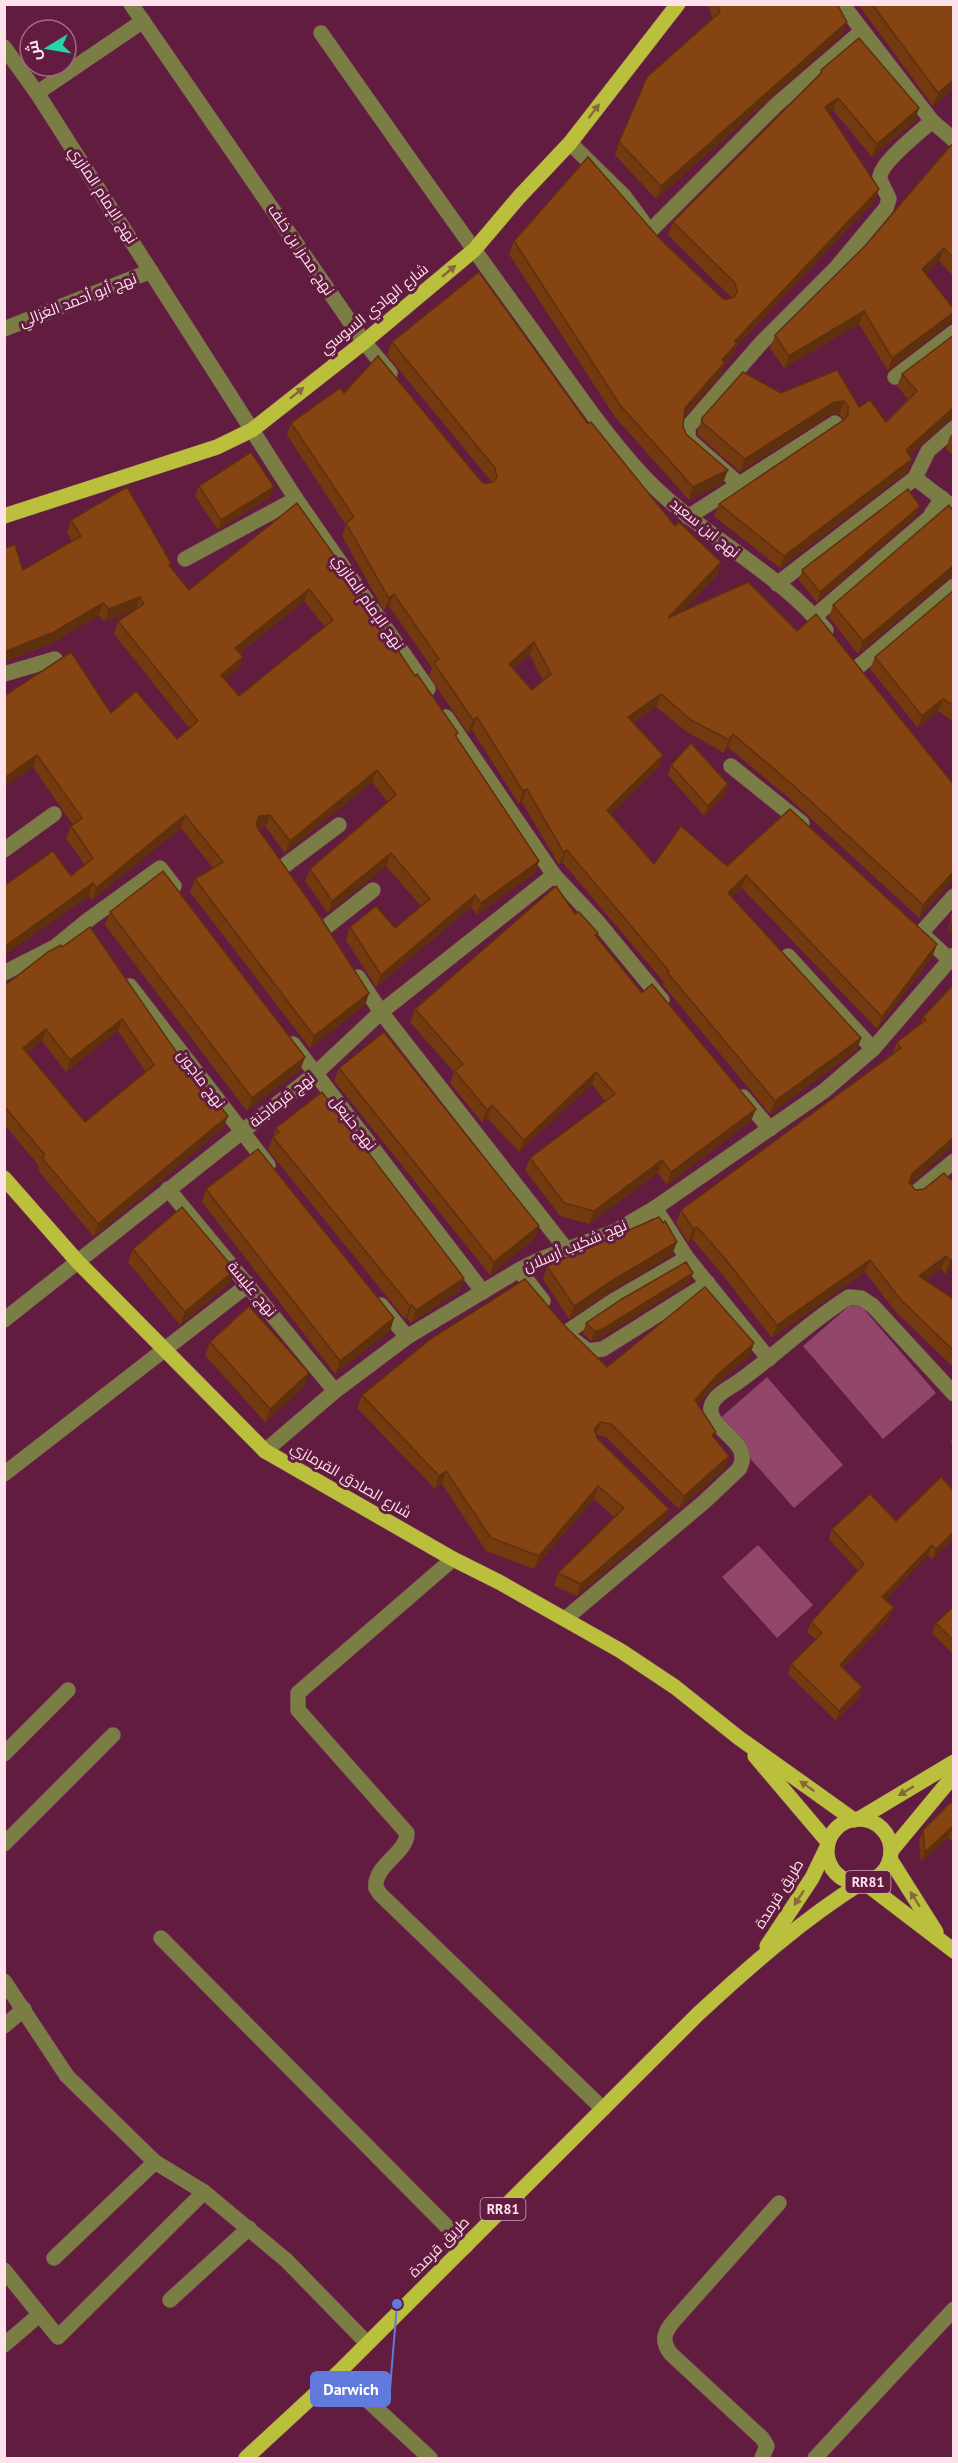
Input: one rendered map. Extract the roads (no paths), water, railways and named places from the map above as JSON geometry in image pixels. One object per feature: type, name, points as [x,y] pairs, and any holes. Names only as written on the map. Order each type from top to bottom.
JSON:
[{"type":"main road","name":"شارع الهادي السوسي","points":[[4,516],[217,447],[252,430],[364,342],[474,250],[570,143],[676,5]]},
{"type":"main road","name":"شارع الصادق القرمازي","points":[[5,1179],[77,1261],[166,1348],[265,1451],[453,1559],[499,1582],[621,1651],[675,1687],[739,1738],[857,1819]]},
{"type":"main road","name":"شارع الصادق القرمازي","points":[[739,1738],[828,1845]]},
{"type":"main road","name":"RR81","points":[[954,1762],[835,1830],[828,1845],[827,1856],[836,1873],[843,1879],[863,1883],[879,1876],[890,1855],[954,1775]]},
{"type":"main road","name":"RR81","points":[[857,1819],[878,1825],[889,1841],[890,1855]]},
{"type":"main road","name":"طريق قرمدة","points":[[758,1959],[812,1878],[828,1845]]},
{"type":"main road","points":[[890,1855],[941,1939]]},
{"type":"main road","name":"طريق قرمدة","points":[[246,2458],[338,2373],[698,2014],[758,1959],[835,1900],[863,1883]]},
{"type":"main road","points":[[863,1883],[941,1939],[954,1951]]},
{"type":"street","name":"نهج محرز بن خلف","points":[[131,4],[364,342],[401,387]]},
{"type":"street","points":[[842,4],[932,121],[950,131]]},
{"type":"street","points":[[37,93],[143,21]]},
{"type":"street","points":[[570,143],[595,165],[624,196],[654,235],[776,105],[862,31]]},
{"type":"street","name":"نهج ابن سعيد","points":[[321,33],[474,250],[588,407],[637,469],[688,517],[777,584],[815,616],[836,642]]},
{"type":"street","name":"نهج الإمام المازري","points":[[4,47],[37,93],[152,271],[296,499],[554,874],[597,921],[674,1014]]},
{"type":"street","points":[[739,484],[688,439],[688,427],[762,342],[836,268],[886,208],[889,199],[881,182],[881,172],[888,162],[932,121]]},
{"type":"street","name":"نهج أبو أحمد الغزالي","points":[[4,328],[152,271]]},
{"type":"street","points":[[895,377],[954,332]]},
{"type":"street","points":[[688,517],[835,423]]},
{"type":"street","points":[[777,584],[915,478],[928,451],[954,428]]},
{"type":"street","points":[[815,616],[948,503],[915,478]]},
{"type":"street","points":[[185,560],[296,499]]},
{"type":"street","points":[[858,667],[954,586]]},
{"type":"street","points":[[4,674],[55,659]]},
{"type":"street","points":[[731,766],[783,806],[818,837]]},
{"type":"street","points":[[4,850],[54,814]]},
{"type":"street","points":[[273,851],[287,871],[339,825]]},
{"type":"street","points":[[4,973],[55,947],[160,868],[181,896]]},
{"type":"street","name":"نهج قرطاجنة","points":[[4,1320],[315,1074],[381,1012],[554,874]]},
{"type":"street","points":[[326,927],[374,890]]},
{"type":"street","points":[[951,957],[916,929],[954,896]]},
{"type":"street","points":[[788,956],[873,1049]]},
{"type":"street","name":"نهج شكيب أرسلان","points":[[265,1451],[335,1391],[407,1337],[519,1270],[566,1249],[616,1231],[655,1208],[824,1091],[873,1049],[951,957]]},
{"type":"street","points":[[351,965],[381,1012],[566,1249]]},
{"type":"street","name":"نهج ماجون","points":[[123,977],[277,1176]]},
{"type":"street","name":"نهج حنبعل","points":[[287,1036],[483,1292]]},
{"type":"street","points":[[733,1085],[770,1129]]},
{"type":"street","points":[[914,1194],[954,1161]]},
{"type":"street","name":"نهج عليسة","points":[[168,1189],[249,1284],[335,1391]]},
{"type":"street","points":[[655,1208],[687,1258],[770,1359]]},
{"type":"street","points":[[560,1323],[613,1301],[687,1258]]},
{"type":"street","points":[[519,1270],[560,1323],[588,1350],[603,1349],[708,1283]]},
{"type":"street","points":[[4,1474],[249,1284]]},
{"type":"street","points":[[371,1293],[407,1337]]},
{"type":"street","points":[[565,1619],[675,1519],[739,1469],[743,1462],[742,1452],[712,1416],[713,1402],[718,1395],[770,1359],[837,1305],[849,1298],[861,1298],[873,1306],[951,1387]]},
{"type":"street","points":[[453,1559],[298,1693],[298,1710],[406,1833],[405,1842],[375,1883],[381,1894],[603,2109]]},
{"type":"street","points":[[4,1754],[68,1690]]},
{"type":"street","points":[[4,1844],[113,1735]]},
{"type":"street","points":[[161,1938],[466,2247]]},
{"type":"street","points":[[4,1981],[67,2076],[155,2162],[204,2192],[249,2228],[305,2278],[367,2343]]},
{"type":"street","points":[[4,2026],[24,2009]]},
{"type":"street","points":[[54,2258],[155,2162]]},
{"type":"street","points":[[4,2270],[58,2337],[204,2192]]},
{"type":"street","points":[[767,2457],[767,2446],[762,2438],[671,2354],[664,2342],[665,2333],[678,2316],[779,2204]]},
{"type":"street","points":[[170,2300],[249,2228]]},
{"type":"street","points":[[815,2458],[954,2309]]},
{"type":"street","points":[[4,2345],[39,2315]]},
{"type":"street","points":[[338,2373],[430,2458]]},
{"type":"place","name":"Darwich","points":[[397,2304]]}]
